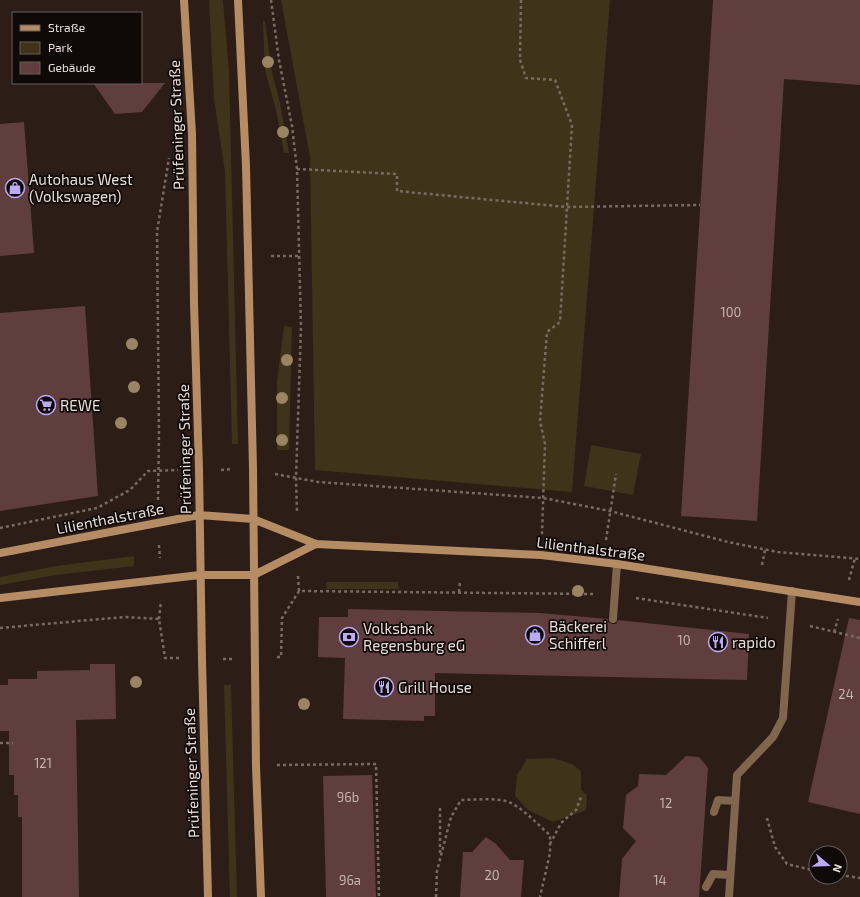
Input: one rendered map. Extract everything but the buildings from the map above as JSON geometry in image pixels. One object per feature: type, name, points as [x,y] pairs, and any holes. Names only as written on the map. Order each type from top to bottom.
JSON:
[{"type":"street","name":"Prüfeninger Straße","points":[[184,0],[192,134],[194,303],[208,897]]},
{"type":"street","points":[[238,0],[246,166],[254,519],[256,766],[260,897]]},
{"type":"street","name":"Lilienthalstraße","points":[[0,553],[200,515],[254,519],[316,544],[541,555],[617,564],[860,602]]},
{"type":"street","name":"Lilienthalstraße","points":[[0,598],[200,575],[254,575],[316,544]]},
{"type":"lane","points":[[613,619],[617,564]]},
{"type":"lane","points":[[729,897],[737,775],[773,737],[783,718],[792,591]]},
{"type":"lane","points":[[714,812],[718,800],[735,801]]},
{"type":"lane","points":[[706,887],[713,874],[730,875]]},
{"type":"path","points":[[271,0],[279,60],[292,126],[297,169],[301,327],[296,478]]},
{"type":"path","points":[[521,0],[520,60],[526,78],[555,80],[572,125],[560,322],[547,332],[540,421],[545,444],[541,555]]},
{"type":"path","points":[[157,471],[159,433],[157,232],[170,152]]},
{"type":"path","points":[[297,169],[397,174],[397,191],[567,206],[700,205]]},
{"type":"path","points":[[271,256],[299,256]]},
{"type":"path","points":[[0,528],[97,508],[130,490],[148,470],[253,469],[318,482],[543,498],[610,511],[728,542],[778,552],[860,559]]},
{"type":"path","points":[[604,563],[616,474]]},
{"type":"path","points":[[459,592],[460,582]]},
{"type":"path","points":[[0,628],[124,617],[159,619],[165,658],[202,660],[282,657],[282,618],[298,591],[459,592],[615,594],[790,622],[860,638]]},
{"type":"path","points":[[0,743],[13,743]]},
{"type":"path","points":[[256,766],[376,764],[379,897]]},
{"type":"path","points":[[550,844],[561,823],[576,810],[581,797]]},
{"type":"path","points":[[436,897],[437,871],[451,817],[461,800],[494,800],[511,803],[550,835],[550,853],[540,897]]},
{"type":"path","points":[[440,808],[440,860]]},
{"type":"path","points":[[767,818],[775,847],[787,864],[808,869]]},
{"type":"path","points":[[848,876],[860,878]]},
{"type":"green space","points":[[209,0],[223,0],[229,72],[238,444],[232,444],[225,172],[214,99]]},
{"type":"green space","points":[[281,0],[610,0],[572,492],[315,470],[310,157]]},
{"type":"green space","points":[[263,21],[265,21],[271,68],[280,103],[289,153],[284,153],[276,110],[265,71]]},
{"type":"green space","points":[[284,326],[292,327],[289,450],[277,450],[277,382]]},
{"type":"green space","points":[[591,445],[641,454],[633,495],[584,486]]},
{"type":"green space","points":[[134,556],[134,566],[56,575],[0,585],[0,577],[56,566]]},
{"type":"green space","points":[[326,582],[398,582],[399,589],[327,589]]},
{"type":"green space","points":[[224,685],[231,685],[237,897],[230,897]]},
{"type":"green space","points":[[553,758],[572,764],[581,771],[581,790],[587,795],[586,810],[553,822],[528,810],[515,796],[517,775],[527,759]]},
{"type":"place","name":"Autohaus West (Volkswagen)","points":[[15,188]]},
{"type":"place","name":"REWE","points":[[46,405]]},
{"type":"place","name":"Bäckerei Schifferl","points":[[535,635]]},
{"type":"place","name":"Volksbank Regensburg eG","points":[[349,637]]},
{"type":"place","name":"rapido","points":[[718,642]]},
{"type":"place","name":"Grill House","points":[[384,687]]}]
